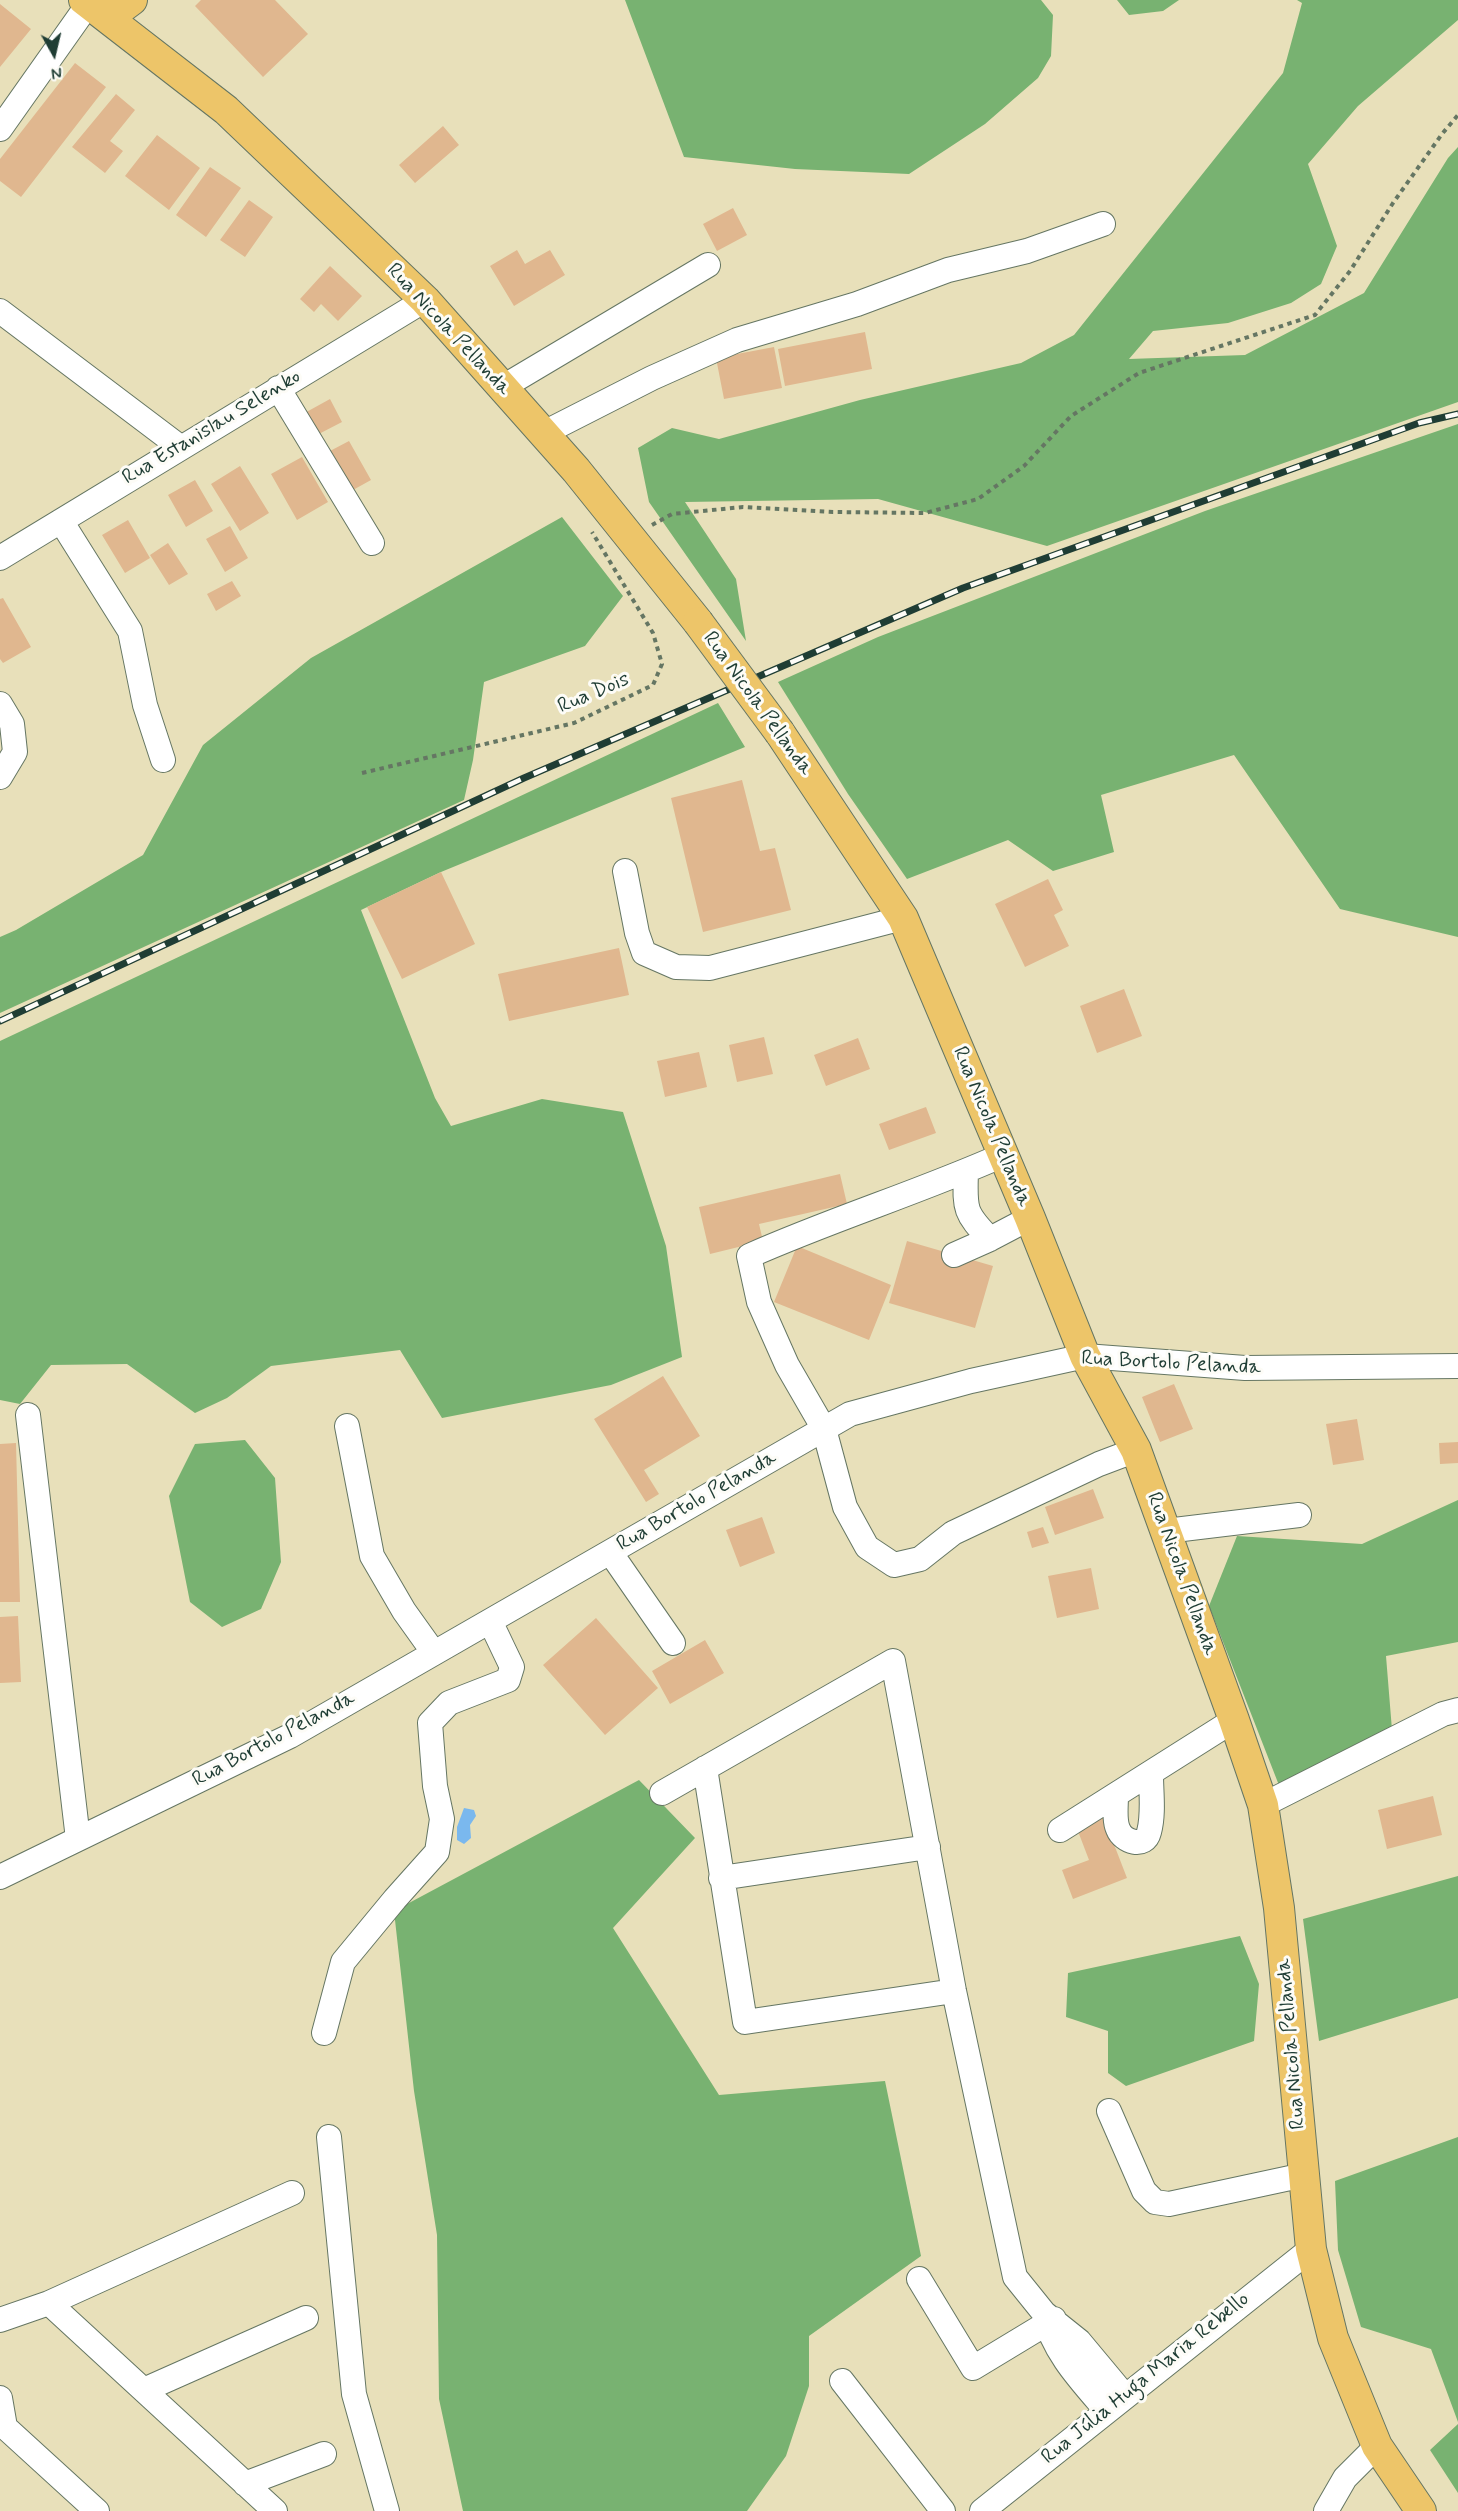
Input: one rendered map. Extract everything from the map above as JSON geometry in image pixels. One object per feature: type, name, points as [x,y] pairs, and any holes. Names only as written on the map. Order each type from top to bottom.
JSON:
[{"type":"main road","points":[[94,7],[132,0]]},
{"type":"main road","name":"Rua Nicola Pellanda","points":[[94,7],[226,110],[424,300],[544,433],[698,622],[780,733],[903,918],[1030,1218],[1084,1356],[1136,1450],[1263,1805],[1279,1908],[1311,2248],[1334,2338],[1377,2446],[1420,2511]]},
{"type":"street","points":[[0,129],[94,7]]},
{"type":"street","points":[[544,433],[652,378],[737,340],[857,304],[948,270],[1027,250],[1103,224]]},
{"type":"street","points":[[503,387],[708,265]]},
{"type":"street","name":"Rua Estanislau Selenko","points":[[0,558],[424,300]]},
{"type":"street","points":[[0,311],[180,447]]},
{"type":"street","points":[[278,388],[372,543]]},
{"type":"street","points":[[61,521],[130,631],[145,705],[163,760]]},
{"type":"street","points":[[0,704],[12,724],[15,752],[0,777]]},
{"type":"street","points":[[625,871],[637,933],[644,953],[676,967],[710,968],[903,918]]},
{"type":"street","points":[[1003,1155],[816,1227],[749,1256],[759,1302],[787,1365],[824,1429],[845,1508],[867,1547],[894,1565],[920,1559],[953,1533],[1099,1464],[1136,1450]]},
{"type":"street","points":[[966,1171],[965,1206],[972,1221],[990,1239]]},
{"type":"street","points":[[954,1255],[1030,1218]]},
{"type":"street","name":"Rua Bortolo Pelanda","points":[[0,1877],[290,1736],[850,1414],[971,1381],[1084,1356],[1245,1368],[1458,1366]]},
{"type":"street","points":[[28,1415],[78,1839]]},
{"type":"street","points":[[347,1426],[372,1556],[404,1611],[434,1653]]},
{"type":"street","points":[[1166,1531],[1299,1515]]},
{"type":"street","points":[[610,1552],[673,1643]]},
{"type":"street","points":[[324,2033],[343,1962],[437,1852],[442,1819],[435,1786],[430,1723],[449,1703],[508,1680],[512,1667],[490,1621]]},
{"type":"street","points":[[662,1793],[893,1661],[954,1991],[1015,2277],[1048,2319],[1079,2341],[1115,2403]]},
{"type":"street","points":[[1263,1805],[1432,1719],[1458,1710]]},
{"type":"street","points":[[1060,1830],[1151,1775],[1234,1720]]},
{"type":"street","points":[[705,1768],[745,2022],[954,1991]]},
{"type":"street","points":[[1116,1796],[1116,1826],[1119,1833],[1127,1840],[1143,1841],[1149,1832],[1151,1775]]},
{"type":"street","points":[[721,1878],[928,1846]]},
{"type":"street","points":[[1109,2111],[1144,2192],[1155,2202],[1169,2204],[1304,2175]]},
{"type":"street","points":[[329,2138],[354,2394],[387,2511]]},
{"type":"street","points":[[0,2320],[49,2303],[292,2193]]},
{"type":"street","name":"Rua Júlia Huga Maria Rebello","points":[[987,2510],[1115,2403],[1311,2248]]},
{"type":"street","points":[[919,2279],[973,2368],[1048,2319]]},
{"type":"street","points":[[49,2303],[275,2511]]},
{"type":"street","points":[[144,2390],[306,2318]]},
{"type":"street","points":[[842,2381],[943,2511]]},
{"type":"street","points":[[0,2398],[5,2427],[97,2511]]},
{"type":"street","points":[[1326,2511],[1341,2484],[1377,2446]]},
{"type":"street","points":[[245,2484],[324,2454]]},
{"type":"street","points":[[1336,2511],[1341,2484]]},
{"type":"path","points":[[630,538],[672,514],[743,507],[833,512],[925,513],[978,499],[1024,466],[1071,416],[1139,373],[1315,315],[1350,271],[1393,203],[1458,115]]},
{"type":"path","name":"Rua Dois","points":[[362,773],[574,723],[653,685],[662,664],[653,633],[591,530]]},
{"type":"green space","points":[[625,0],[1041,0],[1053,15],[1051,56],[1038,78],[985,124],[909,174],[795,169],[684,157]]},
{"type":"green space","points":[[1117,0],[1179,0],[1163,11],[1129,15]]},
{"type":"green space","points":[[1297,0],[1458,0],[1458,20],[1358,106],[1308,164],[1337,246],[1321,284],[1291,303],[1228,323],[1153,331],[1129,359],[1245,355],[1364,293],[1448,158],[1458,147],[1458,402],[1047,546],[878,499],[685,502],[736,579],[746,641],[649,502],[638,448],[672,428],[719,439],[860,400],[1021,363],[1074,335],[1283,73],[1302,3]]},
{"type":"green space","points":[[1458,424],[1458,937],[1340,909],[1234,755],[1101,795],[1114,852],[1053,871],[1008,840],[907,879],[848,794],[778,682],[878,637],[1205,511]]},
{"type":"green space","points":[[562,517],[623,596],[585,646],[484,682],[473,760],[464,800],[0,1013],[0,937],[16,930],[143,855],[203,745],[311,658]]},
{"type":"green space","points":[[718,703],[745,747],[441,872],[361,910],[435,1098],[451,1126],[542,1099],[623,1112],[666,1246],[682,1357],[611,1385],[442,1418],[400,1350],[271,1366],[227,1398],[195,1413],[127,1364],[51,1365],[20,1404],[0,1400],[0,1041]]},
{"type":"green space","points":[[245,1440],[275,1478],[281,1562],[261,1609],[222,1627],[190,1602],[169,1496],[195,1444]]},
{"type":"green space","points":[[1458,1500],[1458,1642],[1386,1656],[1392,1730],[1282,1793],[1209,1606],[1237,1536],[1362,1544]]},
{"type":"green space","points":[[639,1780],[695,1838],[613,1928],[719,2095],[885,2081],[921,2256],[809,2336],[809,2386],[786,2456],[747,2511],[463,2511],[439,2399],[437,2235],[414,2091],[394,1911]]},
{"type":"green space","points":[[1458,1876],[1458,1998],[1319,2041],[1303,1919]]},
{"type":"green space","points":[[1240,1936],[1259,1984],[1254,2041],[1126,2086],[1108,2073],[1108,2031],[1066,2017],[1068,1973]]},
{"type":"green space","points":[[1458,2137],[1458,2422],[1431,2349],[1361,2327],[1338,2250],[1335,2181]]},
{"type":"green space","points":[[1458,2424],[1458,2493],[1430,2450]]},
{"type":"water","points":[[464,1808],[474,1810],[476,1816],[470,1825],[471,1838],[464,1844],[457,1840],[457,1827]]},
{"type":"building","points":[[201,0],[275,0],[308,34],[263,77],[195,6]]},
{"type":"building","points":[[0,4],[31,29],[0,67]]},
{"type":"building","points":[[75,63],[106,87],[21,197],[0,181],[0,159]]},
{"type":"building","points":[[116,94],[135,110],[110,141],[123,151],[105,173],[72,147]]},
{"type":"building","points":[[443,126],[459,145],[415,183],[399,165]]},
{"type":"building","points":[[157,135],[200,168],[169,210],[125,176]]},
{"type":"building","points":[[210,167],[241,188],[206,237],[176,215]]},
{"type":"building","points":[[249,200],[273,217],[245,257],[220,240]]},
{"type":"building","points":[[733,208],[747,235],[717,251],[703,224]]},
{"type":"building","points":[[517,250],[525,264],[550,250],[565,275],[514,306],[490,266]]},
{"type":"building","points":[[330,266],[362,296],[338,321],[321,304],[314,312],[300,299]]},
{"type":"building","points":[[865,332],[872,369],[785,386],[778,349]]},
{"type":"building","points":[[774,347],[782,388],[724,399],[716,358]]},
{"type":"building","points":[[330,399],[342,422],[313,437],[301,415]]},
{"type":"building","points":[[349,441],[371,480],[353,490],[330,451]]},
{"type":"building","points":[[302,457],[328,502],[297,520],[271,474]]},
{"type":"building","points":[[240,466],[269,513],[240,531],[211,484]]},
{"type":"building","points":[[195,480],[213,511],[186,527],[168,495]]},
{"type":"building","points":[[128,520],[150,558],[125,573],[102,535]]},
{"type":"building","points":[[230,526],[248,558],[225,572],[206,539]]},
{"type":"building","points":[[168,543],[188,574],[169,585],[150,555]]},
{"type":"building","points":[[232,581],[241,596],[216,611],[207,594]]},
{"type":"building","points":[[3,598],[31,647],[3,663],[0,659],[0,599]]},
{"type":"building","points":[[742,780],[760,851],[775,848],[791,910],[703,932],[671,798]]},
{"type":"building","points":[[441,872],[475,944],[402,979],[367,907]]},
{"type":"building","points":[[1048,879],[1063,910],[1054,915],[1069,946],[1025,967],[995,904]]},
{"type":"building","points":[[619,948],[629,995],[509,1021],[498,974]]},
{"type":"building","points":[[1124,989],[1142,1036],[1097,1053],[1080,1006]]},
{"type":"building","points":[[764,1037],[773,1074],[737,1082],[729,1045]]},
{"type":"building","points":[[858,1038],[870,1069],[826,1086],[814,1055]]},
{"type":"building","points":[[699,1052],[707,1087],[665,1097],[657,1061]]},
{"type":"building","points":[[926,1107],[936,1133],[889,1150],[879,1124]]},
{"type":"building","points":[[840,1174],[847,1204],[759,1224],[763,1241],[710,1254],[699,1207]]},
{"type":"building","points":[[907,1241],[993,1266],[975,1328],[889,1303]]},
{"type":"building","points":[[797,1246],[891,1285],[869,1340],[774,1302]]},
{"type":"building","points":[[663,1376],[700,1436],[644,1470],[659,1494],[646,1502],[594,1419]]},
{"type":"building","points":[[1174,1384],[1193,1429],[1160,1442],[1142,1397]]},
{"type":"building","points":[[1357,1419],[1364,1460],[1333,1465],[1326,1424]]},
{"type":"building","points":[[1458,1442],[1458,1463],[1440,1464],[1439,1443]]},
{"type":"building","points":[[16,1443],[20,1602],[0,1602],[0,1444]]},
{"type":"building","points":[[1093,1489],[1104,1518],[1055,1535],[1045,1507]]},
{"type":"building","points":[[762,1517],[775,1553],[740,1567],[726,1530]]},
{"type":"building","points":[[1043,1527],[1049,1543],[1032,1548],[1027,1532]]},
{"type":"building","points":[[1091,1568],[1099,1609],[1057,1618],[1048,1576]]},
{"type":"building","points":[[18,1616],[21,1682],[0,1683],[0,1617]]},
{"type":"building","points":[[596,1618],[658,1688],[605,1735],[543,1665]]},
{"type":"building","points":[[705,1640],[724,1673],[670,1704],[652,1671]]},
{"type":"building","points":[[1433,1796],[1442,1835],[1387,1849],[1378,1810]]},
{"type":"building","points":[[1103,1816],[1127,1878],[1073,1899],[1062,1870],[1089,1860],[1076,1826]]},
{"type":"railway","points":[[0,1021],[524,778],[963,588],[1419,423],[1458,414]]}]
